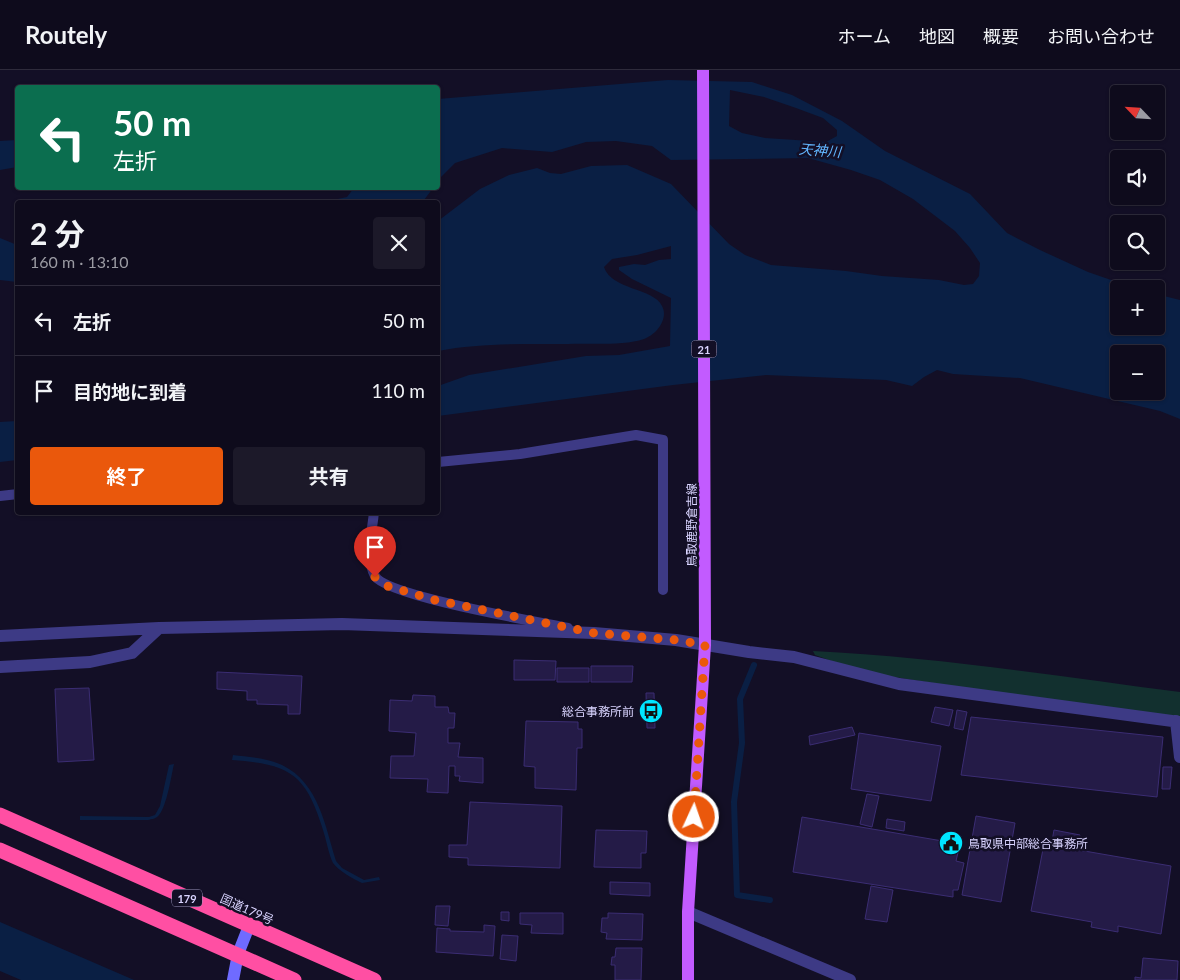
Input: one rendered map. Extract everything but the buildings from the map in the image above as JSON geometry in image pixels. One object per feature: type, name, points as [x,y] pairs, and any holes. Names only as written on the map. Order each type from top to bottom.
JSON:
[{"type":"highway","name":"国道179号","points":[[0,815],[374,980]]},
{"type":"highway","name":"179","points":[[0,850],[294,980]]},
{"type":"main road","name":"鳥取鹿野倉吉線","points":[[688,980],[688,912],[705,645],[703,70]]},
{"type":"main road","points":[[233,980],[238,954],[249,926]]},
{"type":"street","points":[[0,636],[159,628],[342,624],[594,633],[676,640],[794,657],[899,684],[1178,721],[1180,758]]},
{"type":"street","points":[[0,667],[90,662],[132,653],[159,628]]},
{"type":"street","points":[[688,912],[850,980]]},
{"type":"lane","points":[[440,462],[520,454],[636,435],[663,440],[663,590]]},
{"type":"lane","points":[[0,496],[15,494]]},
{"type":"lane","points":[[374,515],[369,557],[375,577],[387,586],[435,600],[594,633]]},
{"type":"green space","points":[[813,651],[951,662],[1180,692],[1180,717],[1074,705],[862,672],[815,655]]},
{"type":"water","name":"天神川","points":[[668,80],[752,82],[792,95],[842,121],[885,151],[970,194],[1007,233],[1088,272],[1111,280],[1110,335],[1165,335],[1165,296],[1180,300],[1180,419],[1160,411],[1113,400],[1165,400],[1165,345],[1110,345],[1110,399],[1020,378],[953,374],[937,370],[912,386],[886,380],[766,375],[673,385],[440,416],[440,385],[469,375],[586,356],[619,355],[670,346],[671,298],[632,279],[619,270],[619,267],[634,264],[645,265],[659,260],[671,259],[671,246],[612,259],[604,267],[608,275],[615,280],[651,296],[662,306],[664,311],[663,321],[649,337],[636,341],[617,343],[486,345],[440,351],[440,219],[480,189],[509,175],[537,168],[550,173],[561,174],[591,166],[627,165],[671,184],[729,244],[745,255],[771,265],[939,280],[964,285],[973,284],[979,276],[980,263],[970,248],[955,231],[913,199],[880,180],[808,158],[671,160],[652,146],[616,141],[586,142],[552,152],[502,148],[455,163],[440,178],[440,99]],"holes":[[[730,90],[764,97],[823,118],[837,130],[837,136],[826,142],[765,138],[742,133],[729,126]]]},
{"type":"water","points":[[15,140],[15,167],[0,170],[0,141]]},
{"type":"water","points":[[352,190],[432,190],[424,200],[333,200],[347,197]]},
{"type":"water","points":[[0,238],[15,244],[15,282],[0,280]]},
{"type":"water","points":[[15,421],[15,460],[0,462],[0,422]]},
{"type":"water","points":[[233,755],[270,761],[282,765],[294,773],[304,783],[319,807],[336,861],[342,868],[364,880],[379,877],[380,880],[362,883],[342,872],[333,863],[317,811],[302,784],[292,775],[268,765],[232,760]]},
{"type":"water","points":[[174,764],[164,805],[159,815],[154,819],[80,820],[80,816],[149,817],[155,815],[160,806],[169,765]]},
{"type":"water","points":[[0,922],[134,980],[21,980],[0,971]]},
{"type":"waterway","points":[[754,665],[740,699],[742,743],[734,802],[737,895],[770,900]]},
{"type":"place","name":"総合事務所前","points":[[651,711]]},
{"type":"place","name":"鳥取県中部総合事務所","points":[[951,843]]},
{"type":"route","points":[[375,577],[387,586],[435,600],[594,633],[676,640],[705,645],[694,817]]}]
